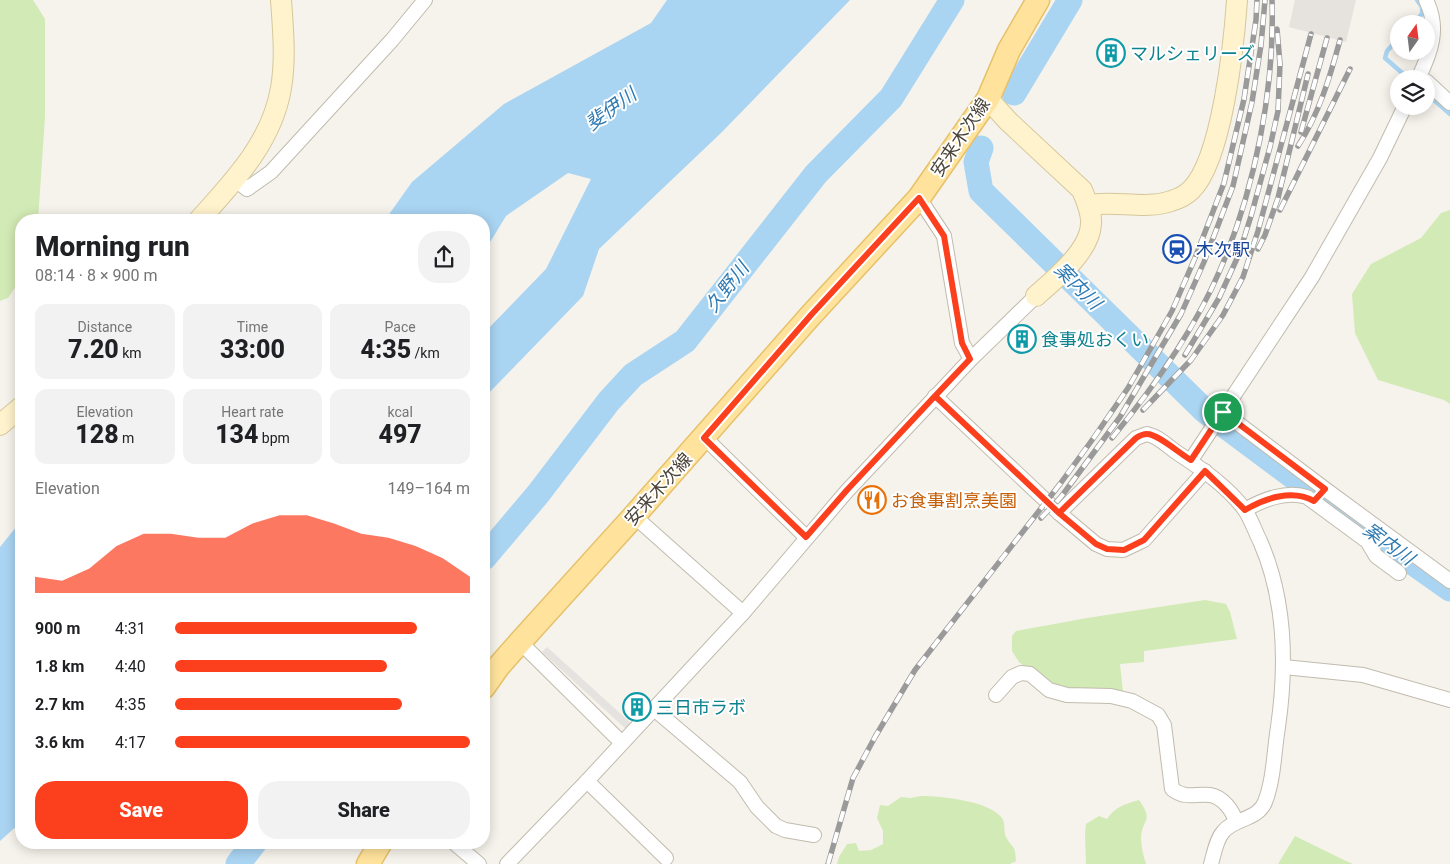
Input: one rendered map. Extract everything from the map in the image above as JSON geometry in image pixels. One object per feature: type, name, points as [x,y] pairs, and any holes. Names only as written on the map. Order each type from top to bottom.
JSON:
[{"type":"main road","name":"安来木次線","points":[[490,678],[520,642],[704,438],[811,315],[919,198],[988,99],[1009,50],[1038,0]]},
{"type":"main road","points":[[368,864],[377,849]]},
{"type":"street","points":[[204,214],[236,179],[253,155],[268,131],[277,107],[281,88],[284,43],[281,0]]},
{"type":"street","points":[[236,179],[247,189],[271,172],[392,40],[425,0]]},
{"type":"street","points":[[1088,205],[1102,202],[1160,204],[1181,198],[1198,182],[1211,153],[1220,123],[1229,71],[1236,0]]},
{"type":"street","points":[[1424,70],[1434,27],[1426,0]]},
{"type":"street","points":[[1435,90],[1450,103]]},
{"type":"street","points":[[507,864],[622,744],[743,613],[847,490],[970,359],[1065,268],[1086,244],[1092,224],[1088,205],[1082,190],[988,99]]},
{"type":"street","points":[[1191,460],[1312,277],[1380,158],[1401,115]]},
{"type":"street","points":[[919,198],[944,236],[962,343],[970,359]]},
{"type":"street","points":[[935,396],[1059,513],[1096,544],[1107,549],[1124,550],[1144,540],[1205,471]]},
{"type":"street","points":[[0,425],[15,411]]},
{"type":"street","points":[[1222,413],[1319,495],[1367,542],[1376,556],[1399,573]]},
{"type":"street","points":[[1059,513],[1136,438],[1142,434],[1147,434],[1158,438],[1179,454],[1191,460],[1245,510],[1264,550],[1278,593],[1284,667],[1281,706],[1271,775],[1265,804],[1256,814],[1236,822],[1223,832],[1219,838],[1211,864]]},
{"type":"street","points":[[704,438],[806,537]]},
{"type":"street","points":[[1245,510],[1258,503],[1288,495],[1319,495],[1450,580]]},
{"type":"street","points":[[634,516],[743,613]]},
{"type":"street","points":[[520,642],[622,744]]},
{"type":"street","points":[[1284,667],[1363,675],[1450,700]]},
{"type":"street","points":[[996,695],[1012,677],[1021,673],[1030,674],[1049,690],[1067,694],[1111,696],[1132,701],[1158,715],[1164,725],[1172,789],[1178,794],[1191,796],[1212,795],[1227,805],[1234,814],[1236,822]]},
{"type":"street","points":[[654,709],[740,782],[756,807],[776,826],[785,830],[814,835]]},
{"type":"street","points":[[586,781],[666,858]]},
{"type":"street","points":[[461,849],[479,864]]},
{"type":"shaded area","points":[[1295,0],[1356,0],[1346,42],[1289,27]]},
{"type":"shaded area","points":[[547,647],[633,725],[628,731],[542,652]]},
{"type":"green space","points":[[0,0],[33,0],[45,19],[45,117],[38,214],[15,214],[15,288],[8,298],[0,301]]},
{"type":"green space","points":[[1450,210],[1450,404],[1444,400],[1378,380],[1355,333],[1352,294],[1371,264],[1421,238],[1441,213]]},
{"type":"green space","points":[[1205,600],[1226,604],[1237,639],[1144,651],[1144,662],[1120,664],[1123,692],[1069,691],[1051,687],[1019,662],[1012,651],[1012,636],[1016,631]]},
{"type":"green space","points":[[921,796],[964,801],[987,807],[996,812],[1003,820],[1005,835],[1014,849],[1016,861],[1010,864],[837,864],[847,844],[856,843],[859,851],[871,850],[883,844],[883,831],[877,818],[880,805],[888,806],[901,797]]},
{"type":"green space","points":[[1139,800],[1147,816],[1141,837],[1146,864],[1086,864],[1086,824],[1099,816],[1107,819],[1121,806]]},
{"type":"green space","points":[[1295,836],[1346,861],[1353,864],[1278,864]]},
{"type":"water","name":"斐伊川","points":[[667,0],[850,0],[722,132],[599,249],[583,296],[490,392],[490,327],[546,269],[591,179],[568,173],[506,216],[490,242],[490,214],[389,214],[412,182],[504,104],[651,23]]},
{"type":"water","points":[[15,528],[15,827],[0,841],[0,547]]},
{"type":"waterway","name":"久野川","points":[[490,551],[538,494],[609,401],[633,375],[685,341],[816,174],[891,98],[952,0]]},
{"type":"waterway","name":"案内川","points":[[1014,93],[1070,0]]},
{"type":"waterway","points":[[1417,0],[1422,7],[1421,15]]},
{"type":"waterway","points":[[1390,48],[1385,58],[1399,70]]},
{"type":"waterway","points":[[1435,101],[1450,114]]},
{"type":"waterway","name":"案内川","points":[[981,148],[976,162],[981,191],[1205,411],[1334,507],[1450,589]]},
{"type":"waterway","name":"久野川","points":[[238,864],[250,849]]},
{"type":"railway","points":[[828,864],[853,778],[915,670],[1060,484],[1095,436],[1128,388],[1172,311],[1224,183],[1244,99],[1256,20],[1257,0]]},
{"type":"railway","points":[[1041,518],[1061,497],[1120,417],[1181,314],[1204,262],[1233,186],[1252,102],[1261,45],[1265,0]]},
{"type":"railway","points":[[1112,438],[1158,379],[1185,337],[1210,293],[1232,239],[1253,172],[1266,103],[1272,34],[1272,0]]},
{"type":"railway","points":[[1185,355],[1219,298],[1239,254],[1251,216],[1278,111],[1280,64],[1277,29]]},
{"type":"railway","points":[[1143,410],[1191,360],[1223,315],[1243,277],[1258,231],[1311,34]]},
{"type":"railway","points":[[1301,132],[1327,38]]},
{"type":"railway","points":[[1298,146],[1318,108],[1340,40]]},
{"type":"railway","points":[[1280,210],[1350,69]]},
{"type":"railway","points":[[1258,249],[1278,198],[1308,74]]},
{"type":"place","name":"マルシェリーズ","points":[[1111,53]]},
{"type":"place","name":"木次駅","points":[[1177,249]]},
{"type":"place","name":"食事処おくい","points":[[1022,339]]},
{"type":"place","name":"お食事割烹美園","points":[[872,500]]},
{"type":"place","name":"三日市ラボ","points":[[637,707]]},
{"type":"route","points":[[1223,412],[1191,460],[1179,454],[1153,435],[1142,434],[1059,513],[1018,474],[935,396],[970,359],[962,343],[944,236],[919,198],[811,315],[704,438],[806,537],[935,396],[1059,513],[1090,540],[1107,549],[1124,550],[1144,540],[1205,471],[1245,510],[1258,503],[1288,495],[1303,496],[1314,501],[1325,489],[1223,412]]}]
